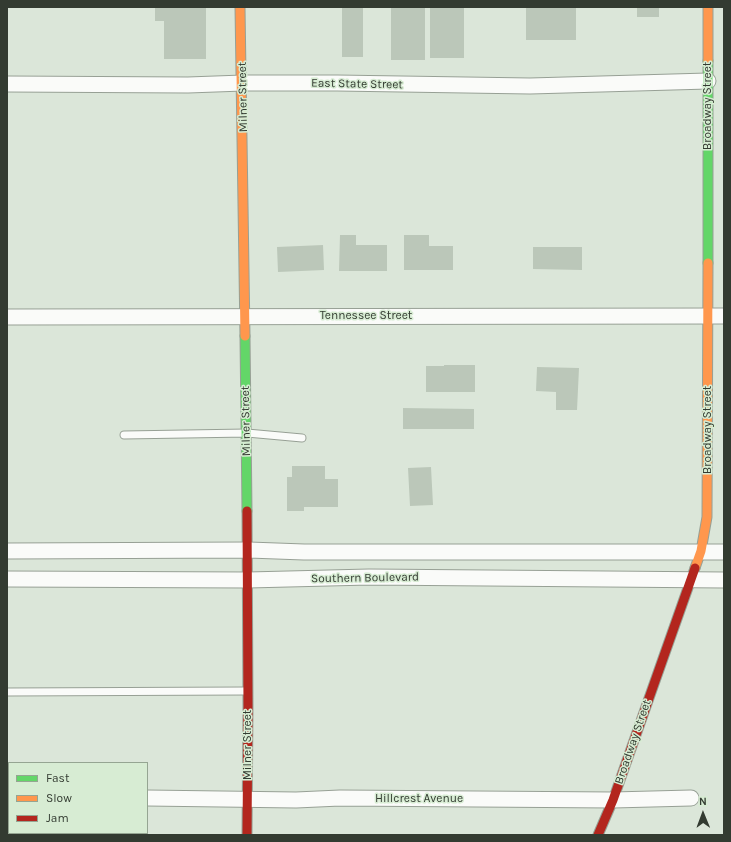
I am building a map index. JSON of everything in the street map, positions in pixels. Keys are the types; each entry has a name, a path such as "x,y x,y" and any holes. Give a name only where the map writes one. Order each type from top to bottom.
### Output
{"street":[{"name":"Milner Street","path":"240,7 243,83 244,317 249,550 247,835"},
{"name":"Broadway Street","path":"598,835 613,800 701,551 707,517 708,7"},
{"name":"East State Street","path":"7,84 188,85 243,83 337,83 530,86 708,81"},
{"name":"Tennessee Street","path":"7,317 724,316"},
{"path":"7,551 249,550 304,552 724,552"},
{"name":"Southern Boulevard","path":"7,579 248,580 369,577 724,580"},
{"name":"Hillcrest Avenue","path":"148,798 613,800 691,798"}],"lane":[{"path":"124,435 246,433 302,438"},
{"path":"7,692 248,691"}],"building":[{"path":"155,7 206,7 206,59 164,59 164,21 155,21"},
{"path":"342,7 363,7 363,57 342,57"},
{"path":"391,7 425,7 425,60 391,60"},
{"path":"430,7 464,7 464,58 430,58"},
{"path":"526,7 576,7 576,40 526,40"},
{"path":"637,7 659,7 659,17 637,17"},
{"path":"340,235 356,235 356,245 387,245 387,271 339,271"},
{"path":"404,235 429,235 429,246 453,246 453,270 404,270"},
{"path":"323,245 324,270 278,272 277,247"},
{"path":"533,247 582,247 582,270 533,269"},
{"path":"475,365 475,392 426,392 426,366"},
{"path":"537,367 579,368 577,410 556,410 556,392 536,391"},
{"path":"403,408 474,409 474,429 403,429"},
{"path":"292,466 325,466 325,479 338,479 338,507 304,507 304,511 287,511 287,477 292,477"},
{"path":"431,467 433,505 410,506 408,468"}],"traffic: fast":[{"path":"708,61 708,263"},
{"path":"245,336 247,511"}],"traffic: slow":[{"path":"240,7 245,336"},
{"path":"708,7 708,61"},
{"path":"695,568 701,551 707,517 708,263"}],"traffic: jam":[{"path":"247,511 247,835"},
{"path":"598,835 613,800 695,568"}]}
